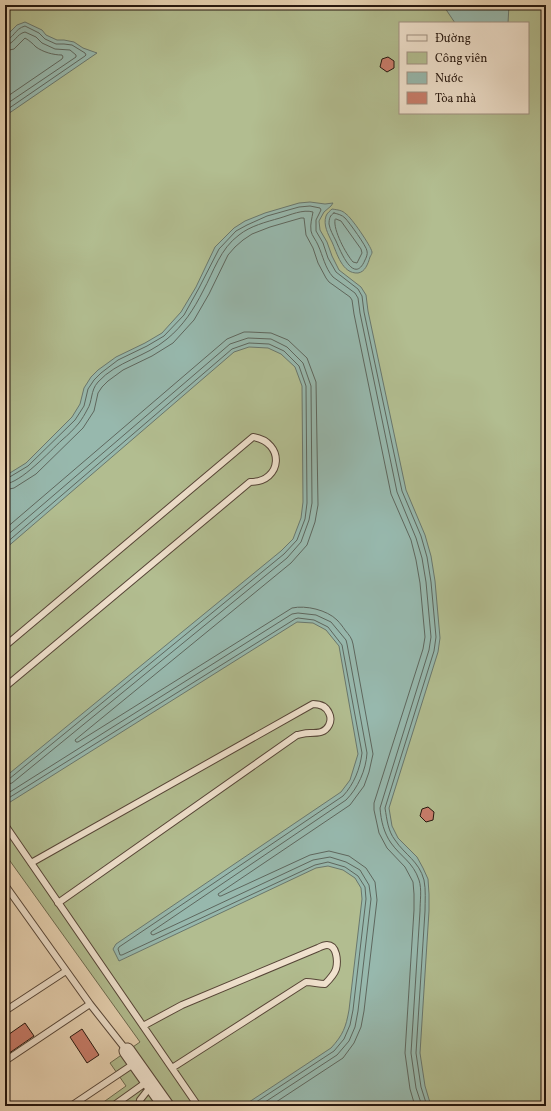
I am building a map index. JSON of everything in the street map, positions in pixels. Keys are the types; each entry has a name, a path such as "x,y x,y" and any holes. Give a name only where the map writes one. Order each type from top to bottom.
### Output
{"street":[{"path":"127,1051 166,1106"}],"lane":[{"path":"5,646 253,437 267,441 272,447 276,461 274,468 265,479 258,482 250,482 5,687"},
{"path":"31,863 313,704 323,706 327,709 330,718 328,727 324,731 320,733 303,733 298,736 58,903"},
{"path":"5,825 198,1106"},
{"path":"5,885 90,1004 127,1051"},
{"path":"143,1026 182,1006 326,944 331,946 334,950 336,956 336,969 325,984 306,982 172,1068"},
{"path":"5,1010 66,971"},
{"path":"5,1061 90,1004"},
{"path":"71,1106 135,1063"},
{"path":"113,1106 150,1084"},
{"path":"139,1106 140,1100 150,1084"}],"green space":[{"path":"5,5 546,5 546,1106 98,1106 126,1086 110,1063 140,1042 5,854"}],"water":[{"path":"443,5 509,5 508,22 454,22"},
{"path":"25,22 42,30 46,35 57,40 74,42 83,48 97,53 5,116 5,37 17,25"},
{"path":"310,202 325,204 333,203 324,212 319,221 320,230 339,270 361,287 366,295 368,311 406,490 425,535 431,556 435,581 440,638 438,652 389,808 392,826 398,838 417,857 428,879 429,911 420,1053 425,1086 431,1106 348,1106 345,1104 339,1106 243,1106 331,1048 338,1039 347,1021 362,899 361,888 355,878 343,870 328,866 316,868 119,961 113,949 116,944 341,792 350,780 358,754 339,646 326,630 313,623 297,622 7,804 5,800 5,777 281,551 293,539 301,518 303,502 302,386 295,367 281,354 268,348 249,347 234,352 5,549 5,476 26,463 72,417 80,404 84,388 91,377 98,370 116,357 162,333 181,312 196,287 215,247 234,228 245,221 265,213 299,203"},
{"path":"332,209 341,211 349,216 371,249 372,253 367,265 358,273 352,272 344,267 328,233 325,219"}],"building":[{"path":"388,57 394,61 394,68 387,72 380,67 382,59"},
{"path":"428,807 434,812 433,820 426,822 420,816 422,809"},
{"path":"25,1023 34,1036 5,1056 5,1037"},
{"path":"82,1029 99,1055 87,1063 70,1037"}]}
